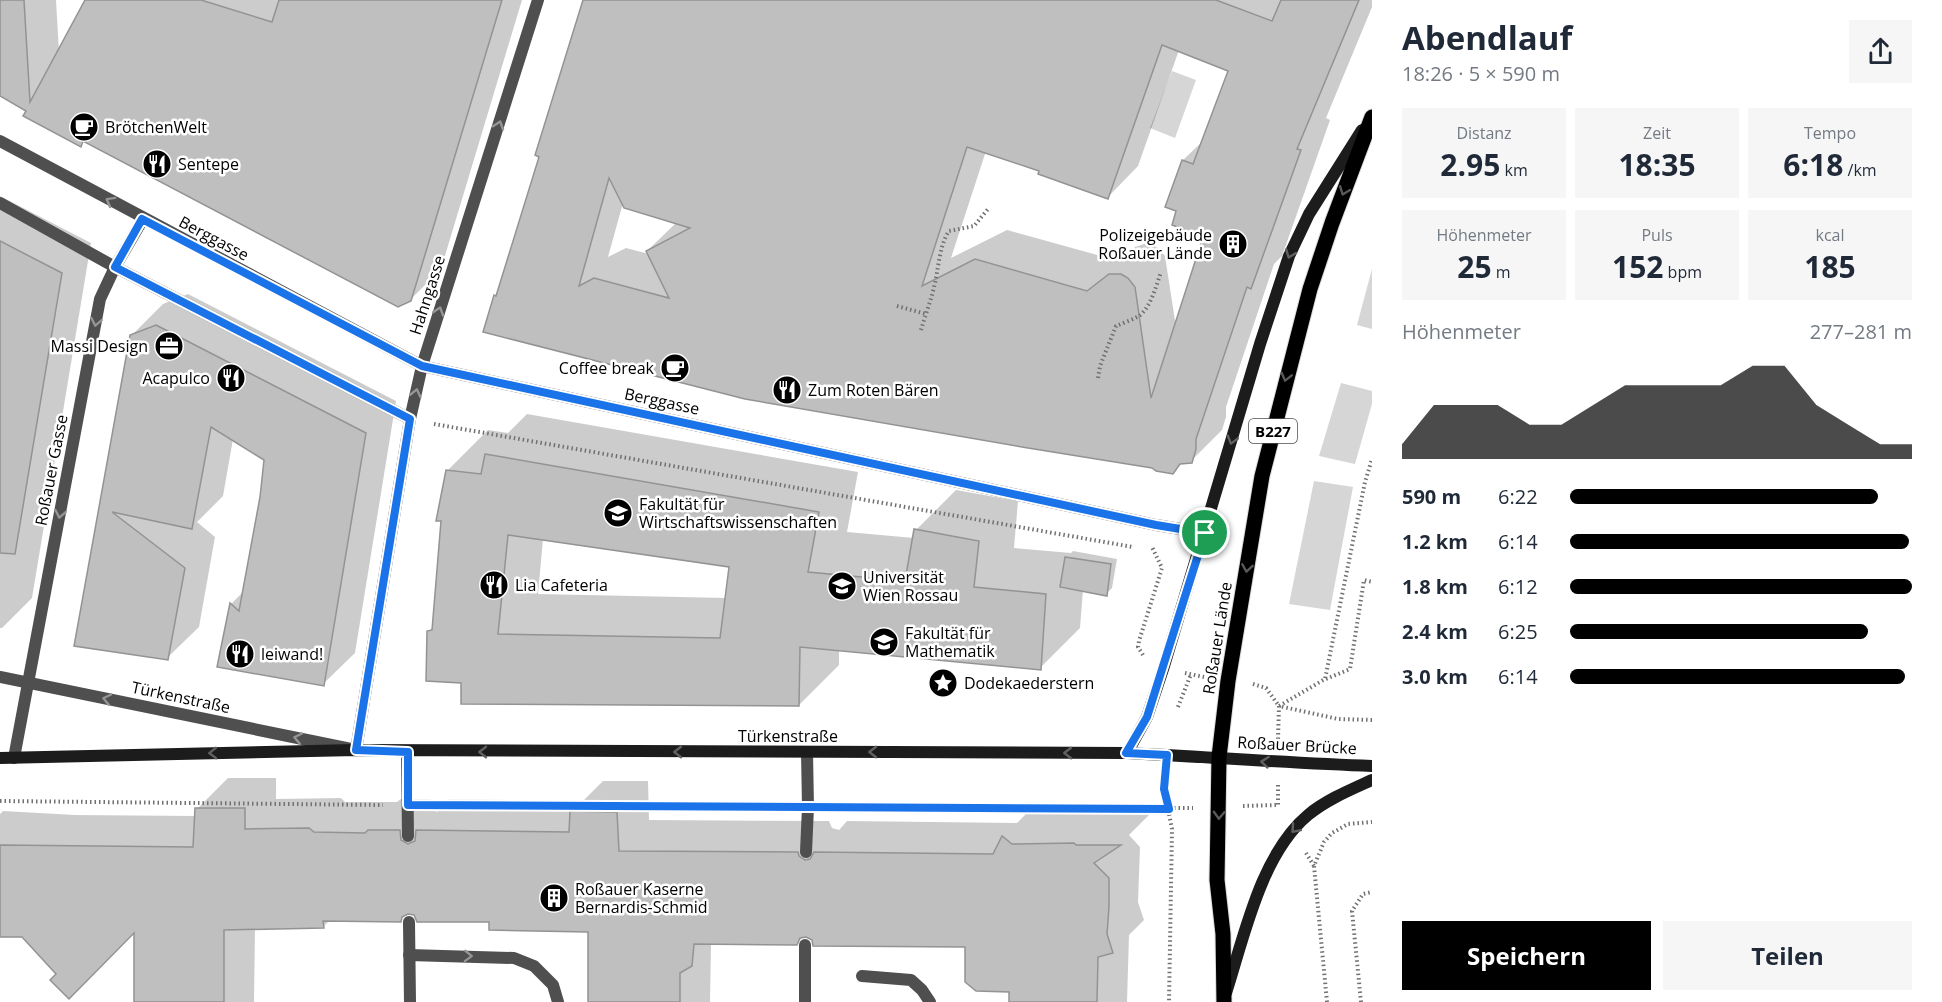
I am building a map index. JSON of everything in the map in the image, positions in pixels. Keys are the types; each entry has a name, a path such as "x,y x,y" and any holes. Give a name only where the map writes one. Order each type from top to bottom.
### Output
{"main road":[{"path":"1126,753 1147,717 1205,533 1260,344 1289,256 1309,214 1372,115"},
{"name":"Roßauer Lände","path":"1224,1001 1223,934 1217,880 1219,757 1228,681 1262,476 1292,351 1310,289 1372,115"},
{"name":"Türkenstraße","path":"0,758 356,750 1126,753 1219,757"},
{"name":"Roßauer Brücke","path":"1219,757 1278,763 1372,766"},
{"name":"B227","path":"1224,1001 1261,885 1275,856 1293,830 1308,815 1341,794 1372,780"}],"street":[{"name":"Hahngasse","path":"356,750 410,419 422,366 538,0"},
{"name":"Berggasse","path":"0,141 142,219 422,366 1156,525 1205,533"},
{"path":"0,203 115,267 410,419"},
{"path":"115,267 142,219"},
{"name":"Roßauer Gasse","path":"28,682 100,299 115,267"},
{"name":"Türkenstraße","path":"0,677 356,750"},
{"path":"14,758 28,682"},
{"path":"408,752 408,836"},
{"path":"806,852 807,752"},
{"path":"409,922 410,1002"},
{"path":"805,945 805,1002"},
{"path":"409,955 514,958 534,966 553,985 558,1002"},
{"path":"862,976 911,980 930,1002"}],"path":[{"path":"921,330 945,236 948,231 974,226 988,209"},
{"path":"1098,378 1100,366 1116,326 1144,311 1161,272"},
{"path":"897,306 926,314"},
{"path":"410,419 1153,551"},
{"path":"1325,679 1365,483 1372,459"},
{"path":"1279,706 1325,679 1350,669 1364,580 1372,582"},
{"path":"1178,708 1191,674"},
{"path":"1350,721 1372,720"},
{"path":"1167,755 1164,789 1172,830 1169,1002"},
{"path":"0,801 1169,809"},
{"path":"1327,1002 1314,866 1324,842 1337,829 1354,823 1372,822"},
{"path":"1361,1002 1352,911 1363,894 1372,892"}],"shaded area":[{"path":"1172,71 1196,80 1175,138 1150,128"},
{"path":"1372,269 1372,329 1357,325"},
{"path":"1341,383 1372,391 1372,404 1355,464 1319,456"},
{"path":"1314,481 1353,487 1330,610 1289,604"}],"building":[{"path":"0,0 24,0 30,102 85,0 201,0 272,22 279,0 502,0 411,301 398,307 83,141 81,147 23,116 26,111 0,96"},
{"path":"583,0 1216,0 1272,21 1281,0 1359,0 1297,149 1301,150 1251,289 1247,287 1196,439 1192,463 1180,464 1173,474 1152,468 745,399 483,332 539,157 535,155","holes":["1162,45 1228,71 1193,164 1182,160 1165,207 1176,211 1172,225 1203,237 1151,398 1135,287 1128,278 1121,274 1109,274 1087,291 975,259 922,286 967,147 1039,171 1038,174 1108,199","609,178 624,208 690,228 646,251 669,298 594,278 579,286"]},
{"path":"0,241 62,273 15,554 0,553"},
{"path":"156,325 366,433 324,686 217,667 230,603 239,611 260,497 264,460 211,427 192,529 112,512 185,568 168,660 74,646 130,335"},
{"name":"Universität Wien Rossau","path":"485,454 819,512 808,572 905,581 914,529 979,541 974,587 1046,594 1041,670 800,647 799,706 461,704 461,683 426,681 427,631 432,630 441,521 436,521 446,470 481,474","holes":["508,535 729,567 720,638 498,634"]},
{"path":"1065,557 1111,564 1107,596 1060,587"},
{"name":"Roßauer Kaserne Bernardis-Schmid","path":"195,808 245,808 245,829 309,828 314,832 365,833 368,830 400,830 401,840 408,844 415,841 416,830 569,832 570,811 617,812 619,851 798,852 799,856 805,860 810,859 814,852 993,854 1002,836 1012,844 1121,845 1094,863 1109,878 1107,934 1113,953 1098,957 1097,1002 1009,1002 1009,992 976,991 965,982 965,947 813,946 812,940 806,937 800,938 797,945 694,944 692,966 680,973 680,1002 588,1002 588,932 489,930 489,922 417,922 414,915 408,914 402,917 401,922 323,921 324,928 224,930 224,1002 134,1002 134,933 69,999 50,980 56,974 22,937 0,937 0,845 193,847"}],"place":[{"name":"BrötchenWelt","path":"84,127"},
{"name":"Sentepe","path":"157,164"},
{"name":"Polizeigebäude Roßauer Lände","path":"1233,244"},
{"name":"Massi Design","path":"169,346"},
{"name":"Coffee break","path":"675,368"},
{"name":"Acapulco","path":"231,378"},
{"name":"Zum Roten Bären","path":"787,390"},
{"name":"Fakultät für Wirtschaftswissenschaften","path":"618,513"},
{"name":"Lia Cafeteria","path":"494,585"},
{"name":"Universität Wien Rossau","path":"842,586"},
{"name":"Fakultät für Mathematik","path":"884,642"},
{"name":"leiwand!","path":"240,654"},
{"name":"Dodekaederstern","path":"943,683"},
{"name":"Roßauer Kaserne Bernardis-Schmid","path":"554,898"}],"route":[{"path":"142,219 422,366 1156,525 1205,533 1147,717 1126,753 1167,755 1164,789 1169,809 408,805 408,752 356,750 410,419 115,267 142,219"}]}
